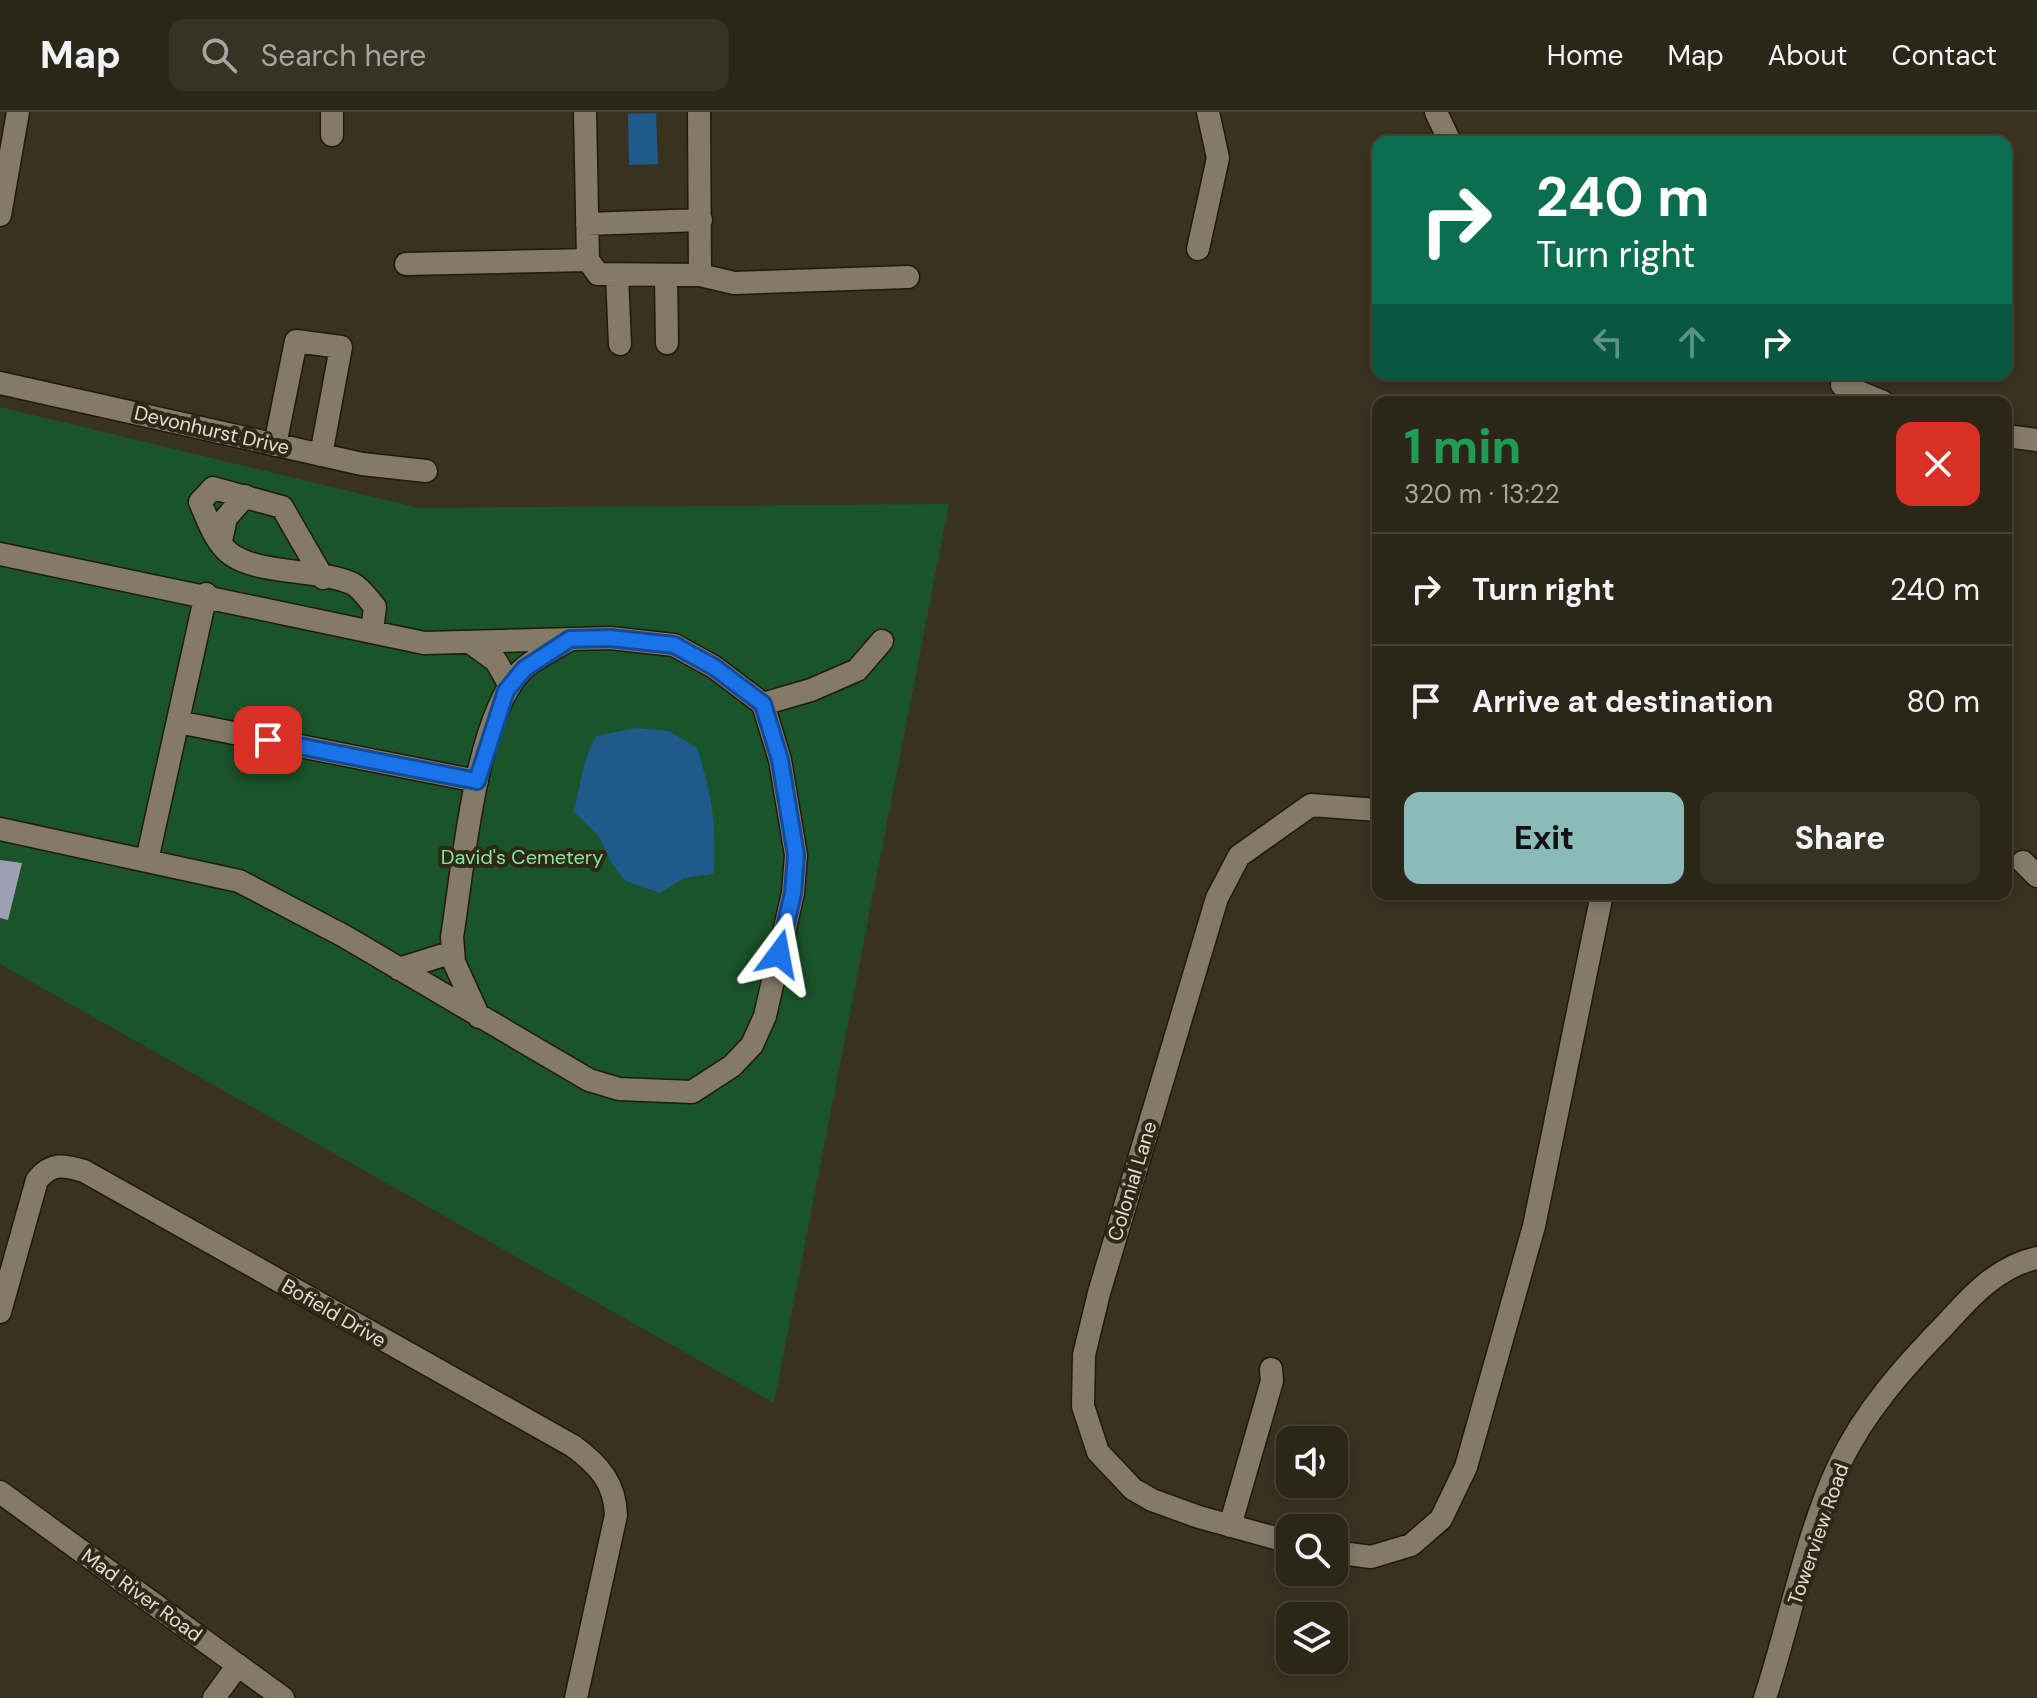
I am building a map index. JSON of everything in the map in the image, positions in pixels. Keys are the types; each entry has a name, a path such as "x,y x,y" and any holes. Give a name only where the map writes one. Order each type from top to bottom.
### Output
{"street":[{"path":"0,215 18,112"},
{"path":"332,112 332,135"},
{"path":"585,112 588,260 598,274 700,275 734,283 908,277"},
{"path":"699,112 700,275"},
{"path":"1198,249 1218,158 1208,112"},
{"path":"1436,112 1447,136"},
{"path":"587,224 701,220"},
{"path":"406,264 588,260"},
{"path":"617,276 620,344"},
{"path":"666,276 667,343"},
{"path":"275,445 296,341 341,347 321,455"},
{"name":"Devonhurst Drive","path":"0,383 321,455 426,471"},
{"path":"1840,387 1866,396"},
{"path":"2012,437 2037,440"},
{"path":"323,578 282,507 213,488 200,502 212,532 233,555 323,578 354,584 375,607 372,631"},
{"path":"221,541 226,518 245,496"},
{"path":"0,554 206,594 424,643 610,638 674,645 714,667 763,704 780,760 796,855 793,893 765,1016 752,1045 732,1066 692,1092 619,1089 589,1080 399,969 239,881 0,829"},
{"path":"147,860 206,594"},
{"path":"479,1017 453,952 452,937 477,781 492,729 510,686 524,669 570,639"},
{"path":"763,704 811,690 857,670 882,641"},
{"path":"470,642 496,661 510,686"},
{"path":"178,722 477,781"},
{"name":"Colonial Lane","path":"1276,1538 1152,1500 1112,1470 1093,1441 1083,1406 1084,1355 1128,1191 1217,898 1232,867 1239,856 1260,839 1311,805 1372,810"},
{"path":"1348,1554 1371,1557 1411,1545 1441,1519 1461,1480 1534,1226 1601,900"},
{"path":"399,969 453,952"},
{"name":"Bofield Drive","path":"0,1312 37,1180 53,1166 84,1171 573,1446 594,1461 606,1477 616,1500 616,1515 576,1698"},
{"name":"Towerview Road","path":"1765,1698 1825,1500 1851,1441 1909,1363 1973,1294 2017,1264 2037,1258"},
{"path":"1230,1526 1272,1381 1271,1369"},
{"name":"Mad River Road","path":"0,1492 283,1698"},
{"path":"214,1698 238,1665"}],"green space":[{"name":"David's Cemetery","path":"0,407 419,508 949,504 774,1403 0,964"}],"water":[{"path":"656,113 658,164 629,165 628,114"},
{"path":"636,728 669,731 697,748 712,810 715,841 713,874 684,878 660,893 626,881 612,864 598,835 573,811 585,763 596,736"}],"building":[{"path":"0,860 22,863 8,920 0,918"}],"route":[{"path":"268,740 477,781 506,691 524,669 570,639 610,638 674,645 714,667 763,704 780,760 796,855 793,893 779,954"}]}
